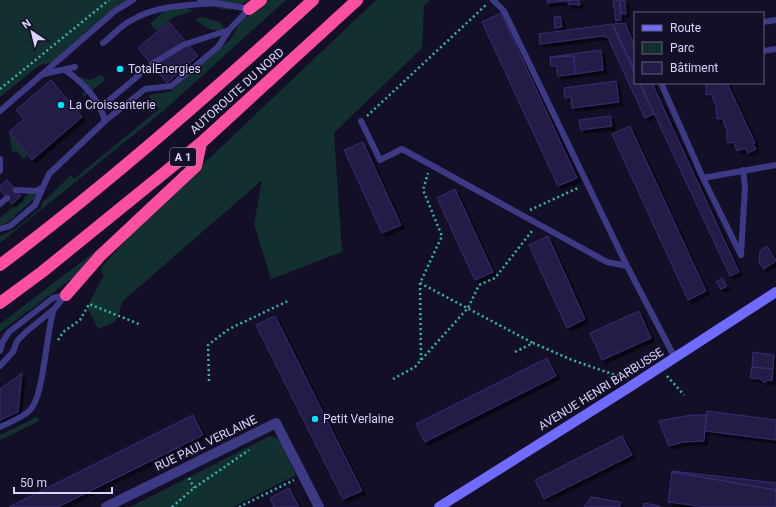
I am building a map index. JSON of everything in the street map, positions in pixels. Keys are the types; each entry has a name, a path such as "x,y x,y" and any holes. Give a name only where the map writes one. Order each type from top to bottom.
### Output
{"highway":[{"path":"249,10 261,0"},
{"name":"AUTOROUTE DU NORD","path":"0,265 88,196 213,90 313,0"},
{"name":"AUTOROUTE DU NORD","path":"0,303 42,272 201,143 357,0"},
{"path":"66,295 100,256 196,166 201,143"}],"main road":[{"name":"AVENUE HENRI BARBUSSE","path":"439,507 660,368 776,292"}],"street":[{"name":"RUE PAUL VERLAINE","path":"106,507 276,423 303,475"},
{"path":"303,475 319,507"}],"lane":[{"path":"0,111 115,12 133,0"},
{"path":"200,0 249,10"},
{"path":"492,0 504,11 627,266 675,358"},
{"path":"103,43 131,20 145,13 180,5 217,3"},
{"path":"0,229 10,226 35,205 49,174 105,121 145,89 171,86 218,47 229,30 249,10"},
{"path":"764,22 776,20"},
{"path":"152,64 183,45 229,30"},
{"path":"764,50 776,49"},
{"path":"41,75 50,71 65,70 75,67"},
{"path":"65,70 80,82 101,106 105,121"},
{"path":"101,106 139,75"},
{"path":"661,84 741,255 745,187 743,170"},
{"path":"360,121 380,160 402,149 607,262 627,266"},
{"path":"0,159 0,171"},
{"path":"704,178 776,165"},
{"path":"16,190 36,191 43,187"},
{"path":"0,204 7,198"},
{"path":"0,366 4,363 18,341 27,331 54,309 66,295"},
{"path":"0,351 3,341 9,332 53,298 66,295"},
{"path":"0,427 30,410 37,397 50,321 54,309"}],"path":[{"path":"0,89 109,0"},
{"path":"360,121 492,0"},
{"path":"421,360 420,283 442,236 422,190 430,165"},
{"path":"521,215 587,183"},
{"path":"393,379 415,367 468,308 479,285 495,278 537,224"},
{"path":"420,283 533,343 572,360 621,377 628,388"},
{"path":"210,382 208,345 229,329 290,300"},
{"path":"57,341 63,332 80,320 89,304 139,324"},
{"path":"516,352 533,343"},
{"path":"660,368 684,395"},
{"path":"172,507 194,488 250,450 242,440"},
{"path":"239,507 303,475"}],"green space":[{"path":"0,0 129,0 56,62 40,65 0,97"},
{"path":"198,0 249,0 236,8 224,9"},
{"path":"270,0 286,0 162,112 0,243 0,236 15,229 41,208 42,203 71,175 74,179 159,109 148,95 169,92 230,40 241,21"},
{"path":"376,0 430,0 424,6 422,48 334,133 342,252 271,279 254,224 262,180 123,301 115,322 98,329 87,307 104,275 100,269 138,226"},
{"path":"183,6 193,11 172,18 157,31 150,24 163,12"},
{"path":"202,17 220,22 224,28 218,31 209,29 195,20"},
{"path":"102,75 105,80 84,97 82,94 87,90 78,79 80,77 89,80"},
{"path":"9,132 28,155 24,159 16,151 12,152"},
{"path":"38,186 39,193 36,197 8,222 0,226 0,218"},
{"path":"98,249 77,275 0,332 0,324"},
{"path":"37,417 39,421 0,440 0,435"},
{"path":"270,436 277,438 280,441 296,475 233,507 130,507"}],"building":[{"path":"547,0 573,0 547,3"},
{"path":"579,0 580,5 568,4 568,1"},
{"path":"613,0 619,0 621,20 616,21"},
{"path":"625,0 626,14 622,14 620,1"},
{"path":"501,13 577,178 558,186 482,22"},
{"path":"560,16 562,27 555,28 554,17"},
{"path":"169,22 198,56 167,83 138,48"},
{"path":"625,23 634,44 634,69 613,24"},
{"path":"612,24 634,72 634,84 639,84 654,114 645,118 608,38 603,36 540,44 539,34"},
{"path":"601,50 603,70 575,74 574,56 550,57"},
{"path":"574,56 575,74 558,76 556,66 551,66 550,57"},
{"path":"51,80 82,117 32,160 9,132 24,119 16,110"},
{"path":"616,81 619,102 572,108 571,97 565,98 564,88"},
{"path":"640,84 652,84 739,272 730,276"},
{"path":"706,84 727,84 755,143 753,144 756,149 748,153 745,148 737,151 733,142 728,143 726,134 728,133 722,118 717,119 717,108 711,94 706,95"},
{"path":"610,116 612,126 581,130 579,120"},
{"path":"630,126 706,291 688,300 612,134"},
{"path":"363,142 401,225 382,233 344,150"},
{"path":"7,180 21,196 12,204 0,190 0,186"},
{"path":"455,189 493,272 475,280 437,198"},
{"path":"548,236 585,319 567,328 529,245"},
{"path":"767,246 776,261 764,269 759,262 760,251"},
{"path":"722,278 727,286 721,289 716,282"},
{"path":"639,311 651,338 602,360 590,333"},
{"name":"Petit Verlaine","path":"275,316 362,491 343,499 256,325"},
{"path":"753,352 774,355 773,369 752,367"},
{"path":"547,358 556,376 425,442 416,424"},
{"path":"752,367 773,369 772,381 768,380 765,383 760,379 750,378"},
{"path":"22,373 18,412 0,420 0,389"},
{"path":"707,411 776,420 776,440 705,431"},
{"path":"193,415 203,435 58,507 9,507"},
{"path":"691,415 706,415 704,441 683,442 669,446 659,421"},
{"path":"622,436 632,455 544,499 535,480"},
{"path":"672,472 776,483 776,490"},
{"path":"672,472 776,490 776,507 707,507 668,502"},
{"path":"289,488 299,507 274,507 270,498"},
{"path":"591,497 620,502 620,507 584,507"},
{"path":"644,503 660,506 660,507 643,507"}],"place":[{"name":"TotalEnergies","path":"120,69"},
{"name":"La Croissanterie","path":"61,105"},
{"name":"Petit Verlaine","path":"315,419"}]}
